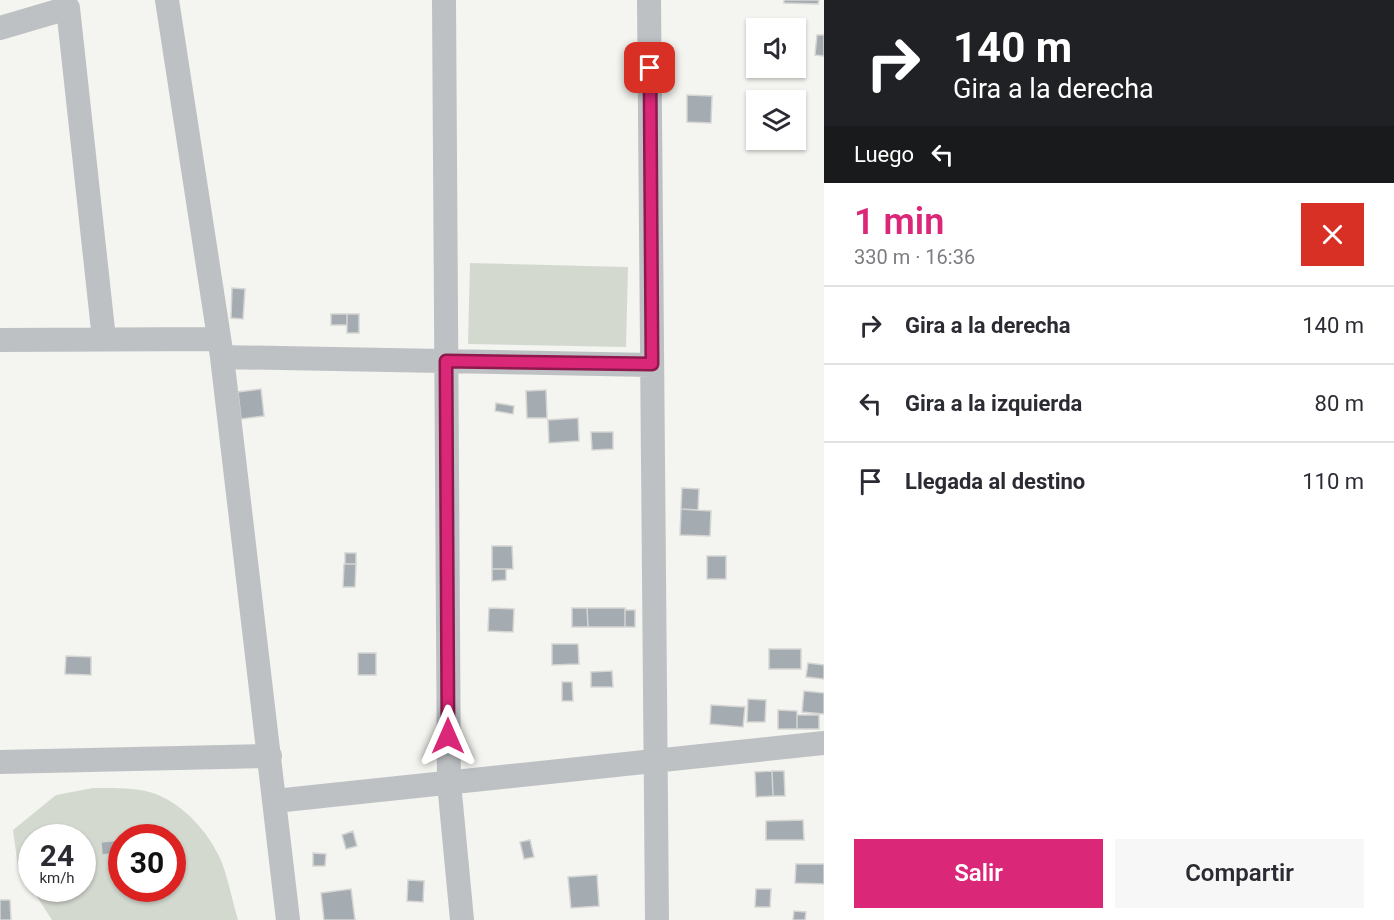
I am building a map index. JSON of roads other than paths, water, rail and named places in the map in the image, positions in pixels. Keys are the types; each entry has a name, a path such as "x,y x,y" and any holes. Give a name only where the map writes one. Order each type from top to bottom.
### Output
{"street":[{"path":"167,0 220,348 288,920"},
{"path":"444,0 449,783 462,920"},
{"path":"649,0 657,920"},
{"path":"0,28 68,8 104,339"},
{"path":"0,340 104,339 446,361 652,364"},
{"path":"275,801 824,743"},
{"path":"0,762 270,756"}]}
